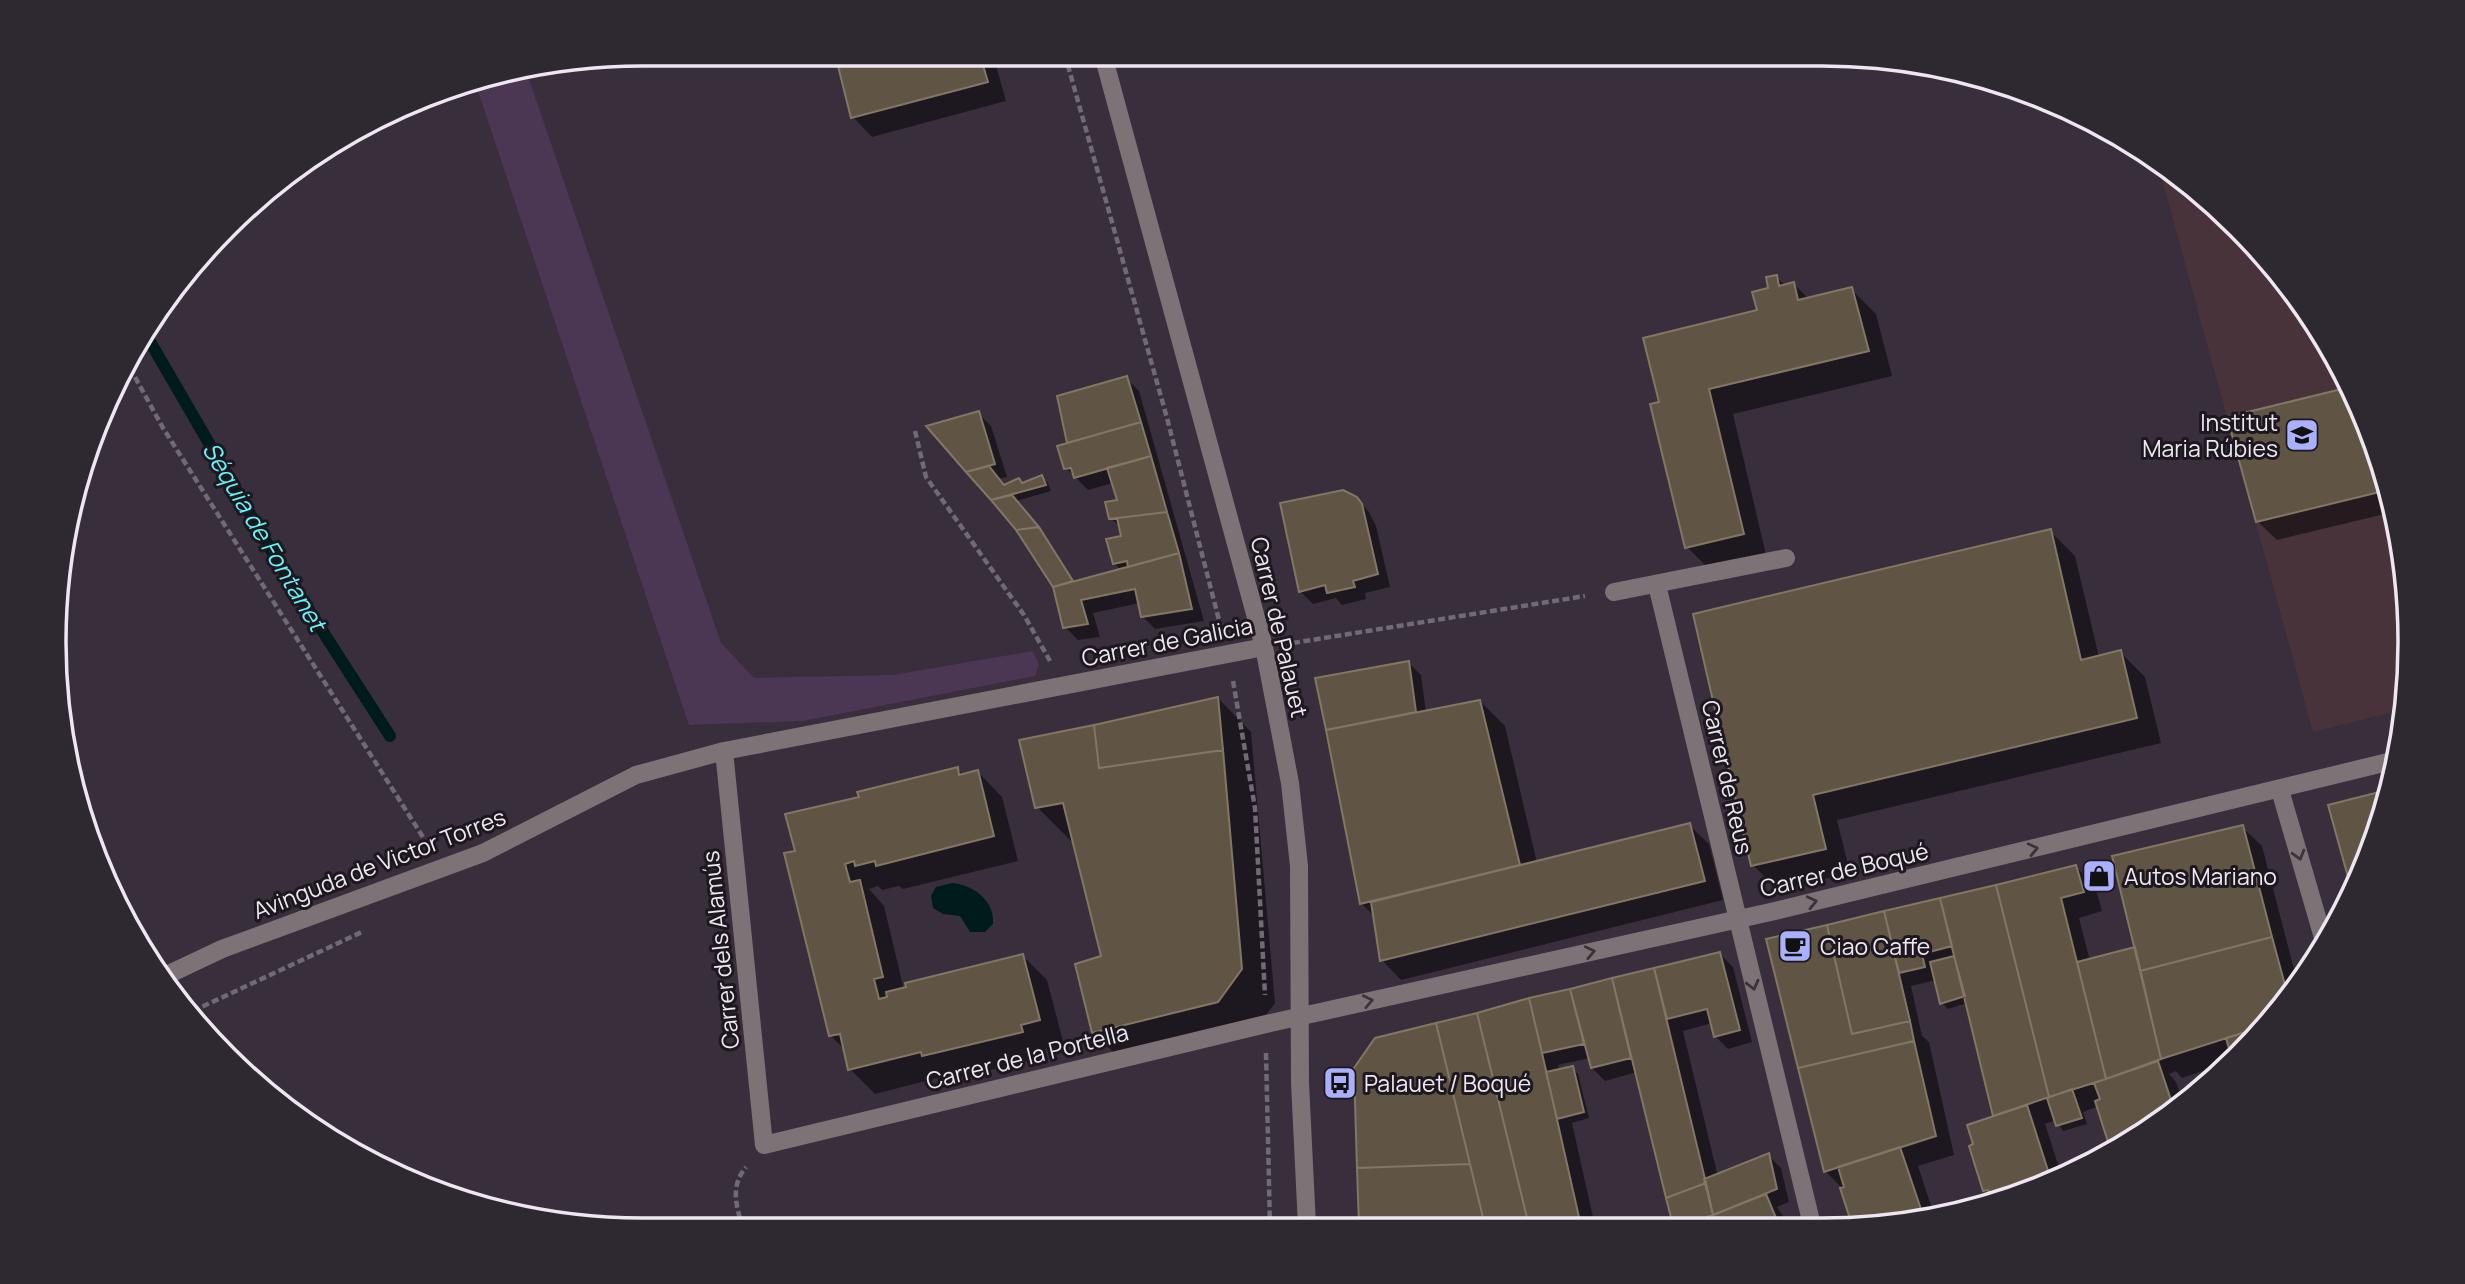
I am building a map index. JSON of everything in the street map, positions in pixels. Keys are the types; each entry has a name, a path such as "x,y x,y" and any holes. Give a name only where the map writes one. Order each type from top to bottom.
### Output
{"street":[{"name":"Carrer de Palauet","path":"1106,66 1264,648 1290,783 1298,852 1302,1016 1300,1083 1307,1218"},
{"path":"1614,592 1786,558"},
{"name":"Carrer de Reus","path":"1657,585 1810,1218"},
{"name":"Carrer de Galicia","path":"724,751 1264,648"},
{"name":"Avinguda de Victor Torres","path":"171,973 222,949 483,853 636,775 724,751"},
{"name":"Carrer dels Alamús","path":"724,751 764,1145"},
{"name":"Carrer de Boqué","path":"1302,1016 1737,919 2385,763"},
{"path":"2280,790 2321,931"},
{"name":"Carrer de la Portella","path":"764,1145 1302,1016"}],"path":[{"path":"133,374 163,428 443,869"},
{"path":"915,430 926,477 1024,615 1064,686"},
{"name":"Carrer de Galicia","path":"1264,648 1614,592"},
{"path":"199,1008 369,929"},
{"path":"740,1218 735,1201 737,1177 764,1145"}],"shaded area":[{"path":"529,78 721,643 754,678 893,675 1033,651 1039,664 1035,676 803,721 689,725 478,91"},
{"name":"Institut Maria Rúbies","path":"2161,176 2230,235 2280,292 2302,322 2339,387 2355,422 2379,493 2394,567 2397,604 2394,712 2313,732"},
{"path":"952,883 968,887 987,901 991,908 993,924 985,932 970,932 960,916 943,914 933,908 931,896 936,887"}],"building":[{"path":"838,66 983,66 988,82 851,118"},
{"path":"1777,275 1779,286 1794,282 1798,300 1852,287 1869,351 1709,389 1744,534 1685,548 1650,404 1659,402 1643,338 1757,310 1752,292 1768,288 1766,277"},
{"path":"1127,376 1141,422 1067,443 1057,396"},
{"path":"2340,389 2355,422 2379,492 2256,522 2227,417"},
{"path":"979,411 995,464 966,472 926,426"},
{"path":"1141,422 1151,456 1074,478 1071,468 1064,469 1057,446"},
{"path":"1151,456 1167,512 1109,519 1105,502 1117,500 1107,468"},
{"path":"989,466 1004,485 1019,478 1022,483 1042,475 1046,485 991,500 966,472"},
{"path":"1343,490 1357,497 1362,504 1378,574 1353,581 1355,587 1327,593 1325,585 1299,592 1280,503"},
{"path":"1012,495 1039,527 1016,530 991,500"},
{"path":"1167,512 1179,553 1128,567 1127,561 1113,564 1106,539 1121,536 1117,518"},
{"path":"1039,527 1073,581 1053,587 1016,530"},
{"path":"2051,529 2081,660 2121,650 2137,718 1813,795 1826,849 1751,866 1693,614"},
{"path":"1179,553 1192,609 1141,617 1135,589 1081,600 1088,624 1063,628 1053,587"},
{"path":"1409,661 1416,712 1326,730 1315,678"},
{"path":"1218,697 1223,750 1099,768 1094,725"},
{"path":"1480,700 1520,865 1360,904 1326,730"},
{"path":"1094,725 1099,768 1223,750 1242,969 1218,1002 1092,1033 1075,964 1101,956 1063,803 1035,808 1019,740"},
{"path":"958,767 959,775 978,770 994,836 876,866 875,861 855,866 854,861 845,864 850,882 860,880 883,977 874,979 879,999 887,997 886,992 906,987 905,983 1023,954 1040,1020 1021,1025 1023,1032 848,1070 840,1034 829,1036 784,853 795,851 785,814 859,797 857,792"},
{"path":"2379,792 2348,877 2328,805"},
{"path":"1690,823 1705,881 1380,961 1371,902"},
{"path":"2243,825 2272,937 2140,971 2112,856"},
{"path":"2076,865 2084,892 2061,898 2106,1079 2049,1097 1996,885"},
{"path":"1996,885 2049,1097 1993,1116 1940,898"},
{"path":"1940,898 1952,946 1922,954 1925,967 1899,973 1884,911"},
{"path":"1884,911 1910,1021 1852,1034 1827,925"},
{"path":"1827,925 1852,1034 1910,1021 1914,1041 1798,1068 1766,939"},
{"path":"2272,937 2285,985 2246,1032 2161,1059 2140,971"},
{"path":"2135,947 2161,1059 2106,1079 2077,962"},
{"path":"1720,952 1740,1030 1714,1037 1707,1009 1667,1019 1654,968"},
{"path":"1954,956 1965,996 1940,1004 1930,962"},
{"path":"1654,968 1706,1183 1666,1198 1612,978"},
{"path":"1612,978 1631,1058 1591,1068 1570,989"},
{"path":"1570,989 1584,1044 1542,1053 1529,998"},
{"path":"1529,998 1579,1218 1527,1218 1477,1013"},
{"path":"1477,1013 1527,1218 1483,1218 1436,1023"},
{"path":"1436,1023 1470,1164 1357,1168 1354,1068 1375,1038"},
{"path":"2246,1032 2229,1050 2226,1038"},
{"path":"1914,1041 1936,1136 1824,1172 1798,1068"},
{"path":"2158,1061 2171,1100 2108,1142 2095,1101 2100,1099 2094,1083"},
{"path":"1573,1066 1584,1112 1557,1119 1546,1072"},
{"path":"2072,1089 2082,1118 2056,1126 2047,1098"},
{"path":"2027,1105 2048,1172 1989,1193 1988,1190 1983,1191 1969,1146 1973,1144 1967,1125"},
{"path":"1900,1147 1921,1209 1849,1217 1840,1188 1844,1187 1838,1167"},
{"path":"1769,1153 1777,1189 1713,1215 1704,1179"},
{"path":"1470,1164 1483,1218 1359,1218 1357,1168"},
{"path":"1706,1183 1713,1215 1704,1218 1671,1218 1666,1198"},
{"path":"1766,1194 1776,1218 1714,1218 1713,1215"}],"waterway":[{"name":"Séquia de Fontanet","path":"151,343 278,562 390,736"}],"place":[{"name":"Institut Maria Rúbies","path":"2302,435"},
{"name":"Autos Mariano","path":"2099,876"},
{"name":"Ciao Caffe","path":"1795,946"},
{"name":"Palauet / Boqué","path":"1340,1083"}]}
